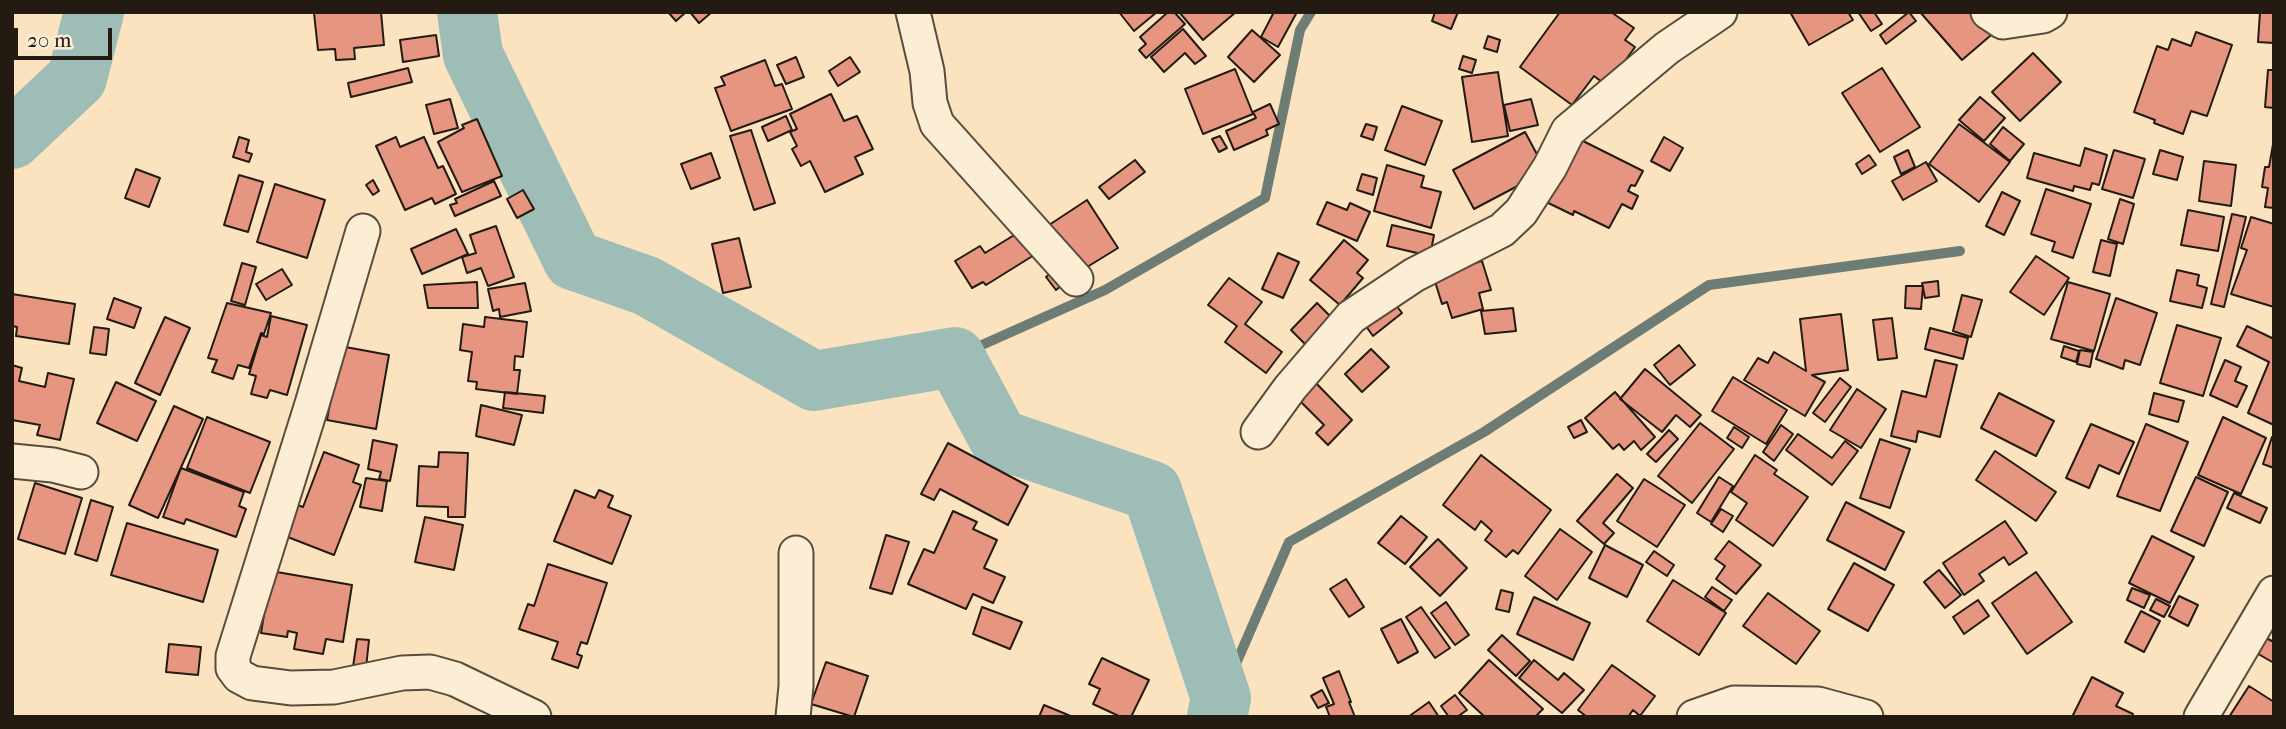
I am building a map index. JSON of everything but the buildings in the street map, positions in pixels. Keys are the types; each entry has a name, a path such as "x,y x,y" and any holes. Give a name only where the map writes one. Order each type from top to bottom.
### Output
{"street":[{"path":"913,12 930,103 937,124 1076,279"},
{"path":"1258,432 1297,380 1351,317 1414,275 1502,230 1521,212 1550,167 1568,131 1667,48 1720,12"},
{"path":"1988,12 2003,22 2043,16 2050,12"},
{"path":"363,231 233,656 233,668 239,676 252,683 291,688 334,687 402,673 430,672 455,680 534,717"},
{"path":"12,461 53,465 81,472"},
{"path":"793,717 796,686 796,553"},
{"path":"2201,717 2274,593"},
{"path":"1694,717 1734,703 1818,704 1866,717"}],"waterway":[{"path":"12,139 77,78 94,12"},
{"path":"467,12 473,55 573,260 647,286 814,381 955,357 999,439 1152,491 1221,698 1217,717"},
{"path":"955,357 1105,290 1265,198 1300,30 1311,12"},
{"path":"1221,698 1289,542 1484,432 1709,285 1960,251"}]}
